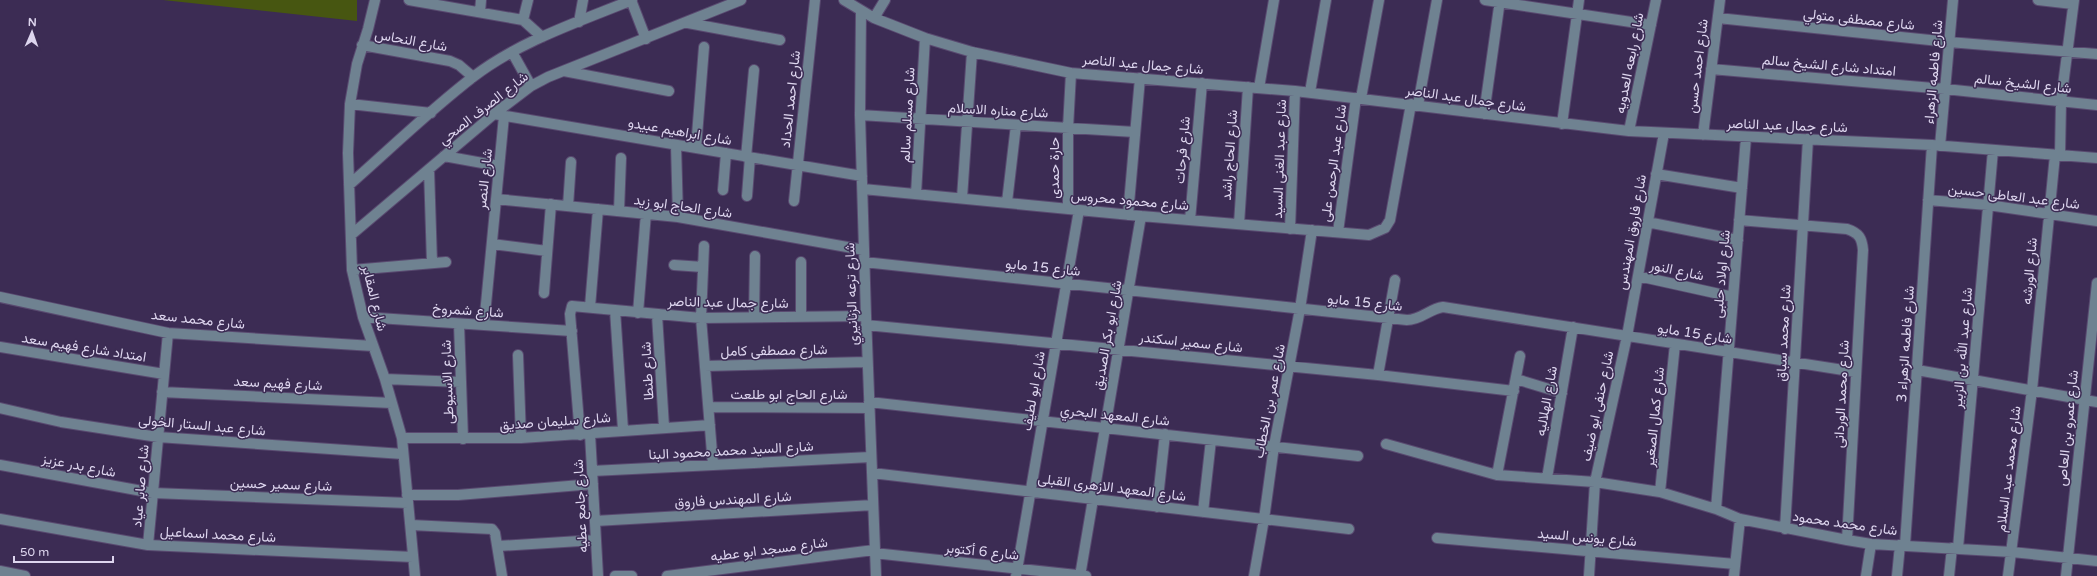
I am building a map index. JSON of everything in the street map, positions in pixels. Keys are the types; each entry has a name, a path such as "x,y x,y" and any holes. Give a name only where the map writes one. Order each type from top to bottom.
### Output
{"street":[{"name":"شارع المقابر","path":"375,0 372,17 362,45 354,77 350,104 348,128 352,270 363,317 385,379 402,438 415,576"},
{"path":"409,0 523,20 542,37"},
{"path":"480,12 481,0"},
{"path":"523,20 528,0"},
{"path":"579,22 583,0"},
{"path":"631,0 646,39"},
{"name":"شارع الصرف الصحي","path":"349,185 473,77 512,52 542,37 631,0"},
{"name":"شارع الصرف الصحي","path":"351,235 444,156 499,115 531,86 564,71 741,0"},
{"name":"شارع احمد الحداد","path":"794,201 815,0"},
{"name":"شارع جمال عبد الناصر","path":"844,0 874,18 925,38 972,52 1071,73 1310,92 1629,131 1936,146 2097,158"},
{"path":"874,18 885,0"},
{"path":"1259,88 1274,0"},
{"path":"1310,92 1326,0"},
{"name":"شارع عبد الرحمن على","path":"1338,232 1358,98 1379,0"},
{"path":"1415,105 1437,0"},
{"path":"1485,0 1500,1 1651,25"},
{"path":"1562,124 1579,0"},
{"name":"شارع رابعه العدويه","path":"1629,131 1656,0"},
{"name":"شارع احمد حسن","path":"1703,135 1720,0"},
{"name":"شارع فاطمه الزهراء","path":"1936,146 1945,89 1953,0"},
{"path":"2038,0 2074,2"},
{"path":"1484,114 1500,1"},
{"name":"شارع الورشه","path":"2032,390 2049,214 2058,155 2066,51 2074,2"},
{"name":"شارع ترعه الزنانيري","path":"861,11 860,115 876,576"},
{"name":"شارع مصطفى متولي","path":"1718,18 1949,42 2097,54"},
{"path":"688,22 780,40"},
{"name":"شارع مسلم سالم","path":"916,194 925,38"},
{"name":"شارع النحاس","path":"362,45 450,60 463,67 473,77"},
{"path":"696,148 704,47"},
{"path":"512,52 531,86"},
{"path":"962,198 972,52"},
{"name":"امتداد شارع الشيخ سالم","path":"1711,69 1945,89"},
{"path":"747,196 754,70"},
{"path":"564,71 669,90"},
{"name":"حارة حمدى","path":"1071,73 1068,128 1073,209"},
{"path":"1128,215 1140,78"},
{"name":"شارع فرحات","path":"1190,220 1202,83"},
{"name":"شارع الحاج راشد","path":"1239,224 1248,87"},
{"name":"شارع الشيخ سالم","path":"1945,89 2097,105"},
{"name":"شارع عبد الغنى السيد","path":"1290,228 1295,91"},
{"path":"350,104 431,113"},
{"name":"شارع محمود محروس","path":"863,189 1128,215 1369,235 1385,228 1390,220 1415,105"},
{"name":"شارع ابراهيم عبيدو","path":"499,115 862,176"},
{"name":"شارع النصر","path":"484,325 499,166 499,115"},
{"name":"شارع مناره الاسلام","path":"860,115 1135,132"},
{"path":"1006,202 1016,125"},
{"name":"شارع فاروق المهندس","path":"1627,336 1664,133"},
{"name":"شارع اولاد حلبى","path":"1716,509 1746,137"},
{"name":"شارع محمد سباق","path":"1786,529 1808,139"},
{"path":"676,145 678,217"},
{"name":"شارع فاطمه الزهراء 3","path":"1902,545 1917,370 1928,200 1936,146"},
{"name":"شارع عبد الله بن الزبير","path":"1949,576 1955,548 1973,379 1993,150"},
{"path":"723,190 726,153"},
{"path":"444,156 499,166"},
{"path":"619,211 621,158"},
{"path":"568,206 571,162"},
{"path":"429,169 432,263"},
{"path":"1656,174 1742,188"},
{"name":"شارع الحاج ابو زيد","path":"496,199 678,217 864,250"},
{"name":"شارع عبد العاطى حسين","path":"1928,200 1988,205 2097,221"},
{"path":"544,293 551,204"},
{"path":"590,307 598,209"},
{"name":"شارع ابو لطيف","path":"1016,572 1066,284 1073,209"},
{"path":"638,313 646,214"},
{"name":"شارع ابو بكر الصديق","path":"1082,576 1093,499 1141,216"},
{"path":"1740,220 1803,225"},
{"path":"1648,222 1738,240"},
{"name":"شارع محمد الوردانى","path":"1803,225 1847,229 1856,232 1862,240 1863,250 1847,540"},
{"name":"شارع عمر بن الخطاب","path":"1254,576 1264,519 1274,446 1290,366 1312,230"},
{"path":"492,244 547,251"},
{"path":"704,246 701,318 713,465"},
{"path":"754,317 755,256"},
{"path":"352,270 446,262"},
{"path":"801,262 801,317"},
{"name":"شارع 15 مايو","path":"864,262 1388,319 1413,320 1430,310 1443,307 1856,372"},
{"path":"674,265 703,267"},
{"name":"شارع النور","path":"1638,276 1733,297"},
{"path":"1378,375 1395,280"},
{"name":"شارع عمرو بن العاص","path":"2066,576 2097,283"},
{"name":"شارع محمد سعد","path":"0,297 168,333 373,346"},
{"name":"شارع جمال عبد الناصر","path":"572,331 570,309 576,306 657,315 701,318 801,317 866,321"},
{"path":"615,310 623,430"},
{"name":"شارع طنطا","path":"657,315 664,427"},
{"name":"شارع شمروخ","path":"363,317 572,331"},
{"name":"شارع سمير اسكندر","path":"866,321 1055,344 1378,375 1514,391"},
{"name":"شارع الاسيوطى","path":"459,324 463,439"},
{"name":"شارع الهلاليه","path":"1547,478 1573,328"},
{"name":"شارع جامع عطيه","path":"572,331 585,434 592,471 598,576"},
{"name":"شارع صابر عياد","path":"148,545 168,333"},
{"name":"شارع حنفى ابو ضيف","path":"1589,576 1595,482 1627,336"},
{"name":"شارع كمال الصغير","path":"1660,492 1675,344"},
{"name":"امتداد شارع فهيم سعد","path":"0,347 164,374"},
{"path":"518,354 521,438"},
{"path":"1497,475 1520,356"},
{"name":"شارع مصطفى كامل","path":"705,366 868,362"},
{"path":"1917,370 2097,402"},
{"path":"385,379 461,382"},
{"path":"1516,379 1562,393"},
{"name":"شارع محمد عبد السلام","path":"2012,552 2032,390"},
{"name":"شارع فهيم سعد","path":"162,392 392,403"},
{"name":"شارع المعهد البحري","path":"869,405 1042,421 1358,456"},
{"name":"شارع الحاج ابو طلعت","path":"709,407 869,405"},
{"name":"شارع عبد الستار الخولى","path":"0,408 61,422 158,437 403,454"},
{"name":"شارع سليمان صديق","path":"402,438 521,438 710,425"},
{"path":"1157,507 1165,434"},
{"path":"1203,512 1211,440"},
{"name":"شارع محمد محمود","path":"1386,444 1497,475 1595,482 1660,492 1716,509 1740,519 1871,544 2012,552 2097,561"},
{"name":"شارع السيد محمد محمود البنا","path":"592,471 871,457"},
{"name":"شارع بدر عزيز","path":"0,465 153,493"},
{"name":"شارع المعهد الازهرى القبلى","path":"872,473 1349,529"},
{"path":"408,499 593,484"},
{"name":"شارع سمير حسين","path":"153,493 408,499"},
{"name":"شارع المهندس فاروق","path":"595,521 873,505"},
{"name":"شارع محمد اسماعيل","path":"0,519 148,545 414,557"},
{"path":"1734,576 1740,519"},
{"path":"411,525 490,528 495,533 502,576"},
{"name":"شارع يونس السيد","path":"1437,538 1735,564"},
{"path":"498,546 596,540"},
{"path":"1866,576 1871,544"},
{"path":"1897,576 1902,545"},
{"name":"شارع 6 أكتوبر","path":"874,551 1016,572 1082,576"},
{"name":"شارع مسجد ابو عطيه","path":"667,576 874,551"},
{"path":"2008,576 2012,552"},
{"path":"0,571 24,576"},
{"path":"615,576 632,576"}],"green space":[{"path":"163,0 357,0 357,21"}]}
